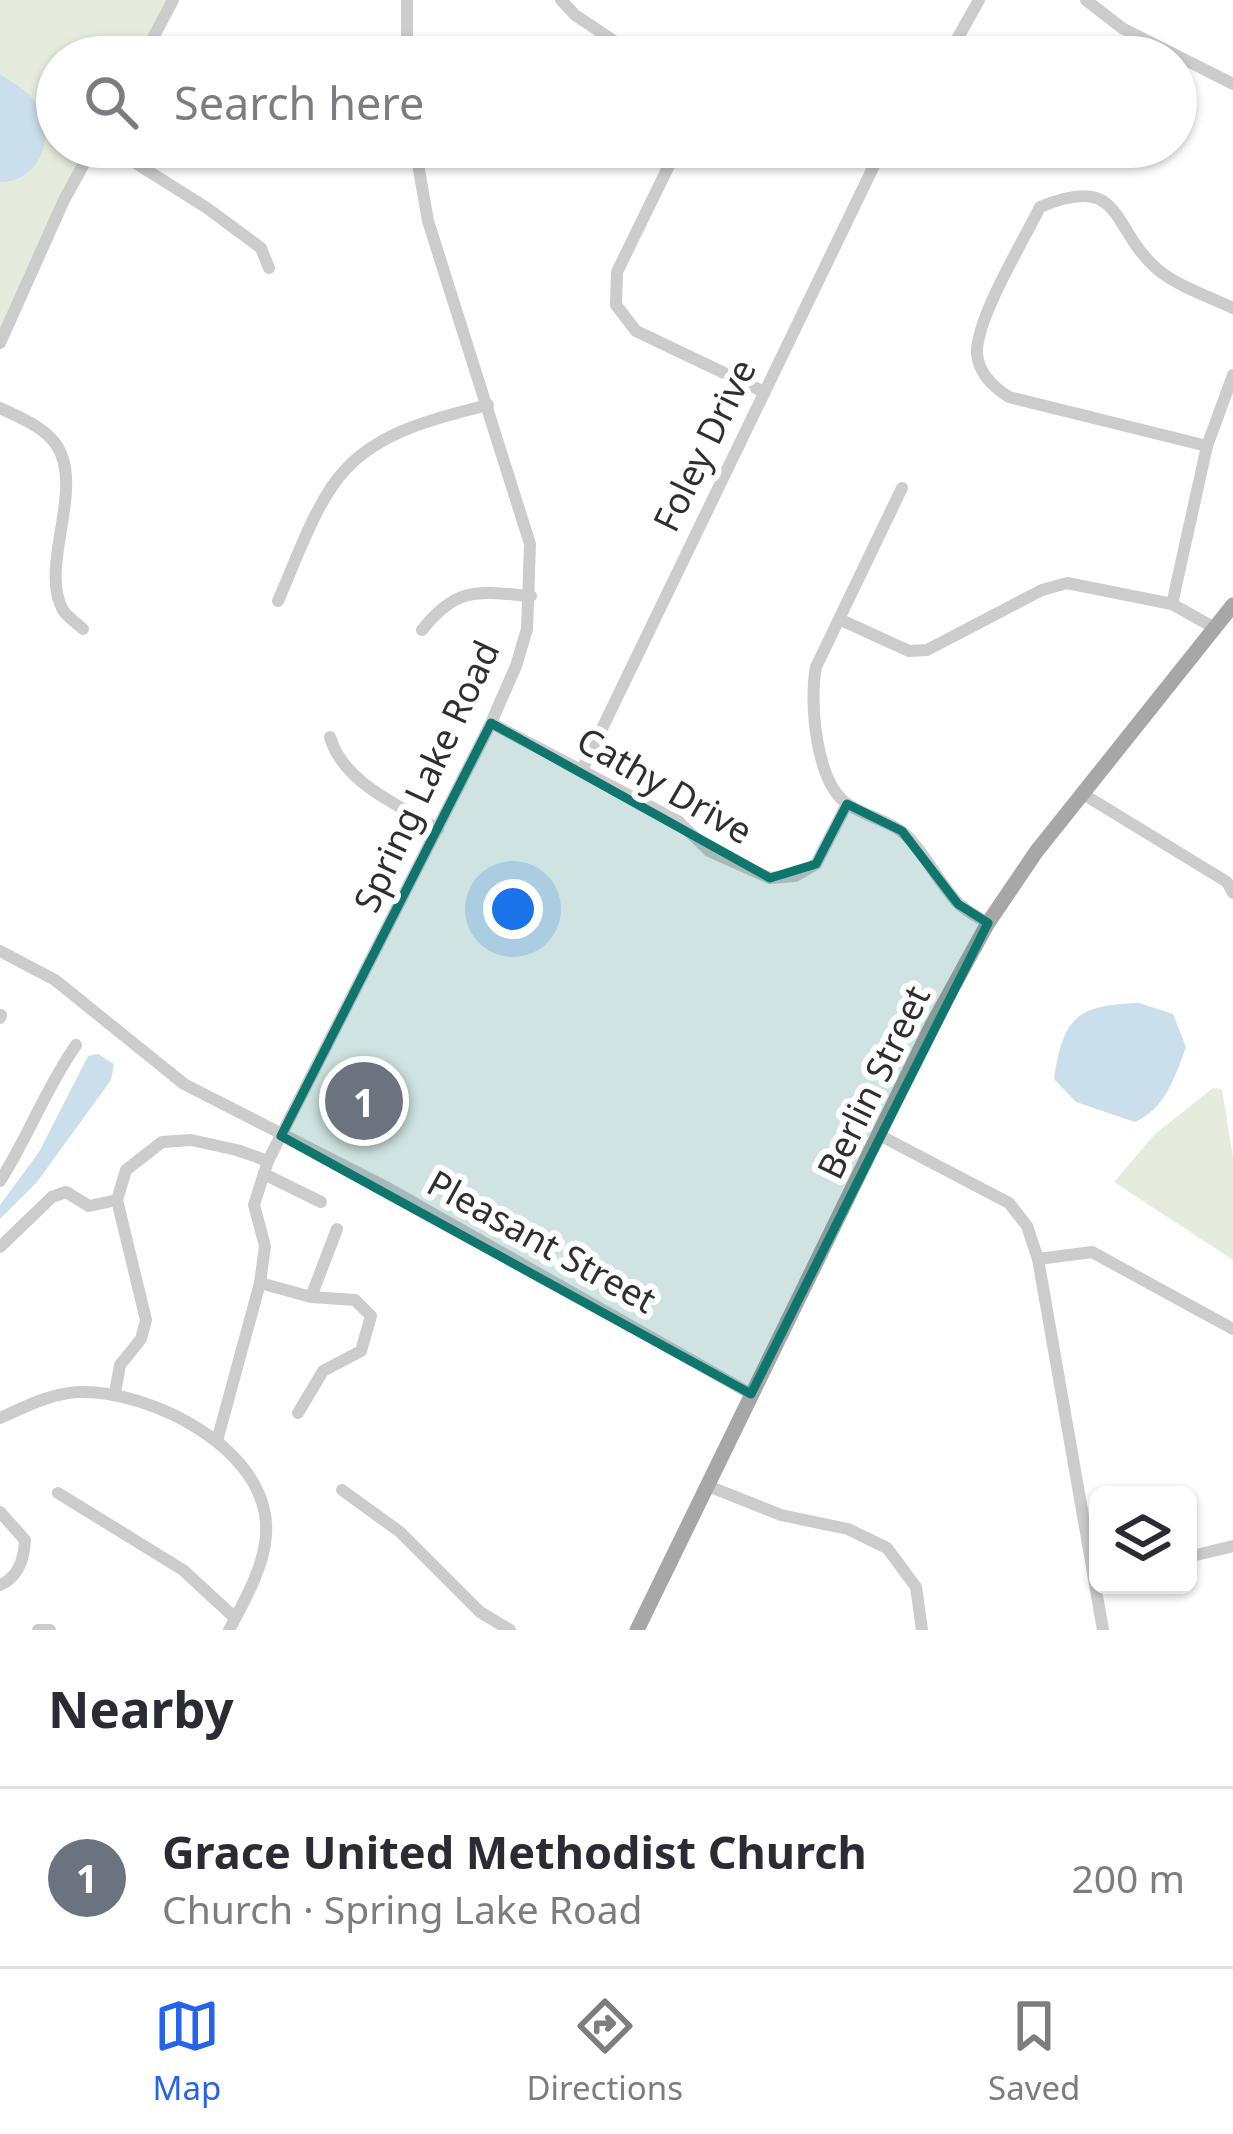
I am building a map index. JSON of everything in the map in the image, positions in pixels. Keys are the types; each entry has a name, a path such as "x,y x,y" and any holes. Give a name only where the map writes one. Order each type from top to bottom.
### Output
{"main road":[{"name":"Berlin Street","path":"637,1630 931,1027 988,923 1036,852 1233,605"}],"street":[{"path":"154,36 173,0"},
{"path":"407,0 407,36"},
{"path":"561,0 606,36"},
{"path":"959,36 979,0"},
{"path":"1086,0 1138,36"},
{"path":"1197,67 1233,85"},
{"path":"0,344 82,168"},
{"path":"143,168 261,248 268,268"},
{"name":"Spring Lake Road","path":"266,1167 491,723 527,629 530,544 428,220 419,168"},
{"path":"668,168 617,272 616,304 636,331 762,391"},
{"name":"Foley Drive","path":"582,770 873,168"},
{"path":"1207,446 1009,398 989,384 977,357 980,329 1040,207 1065,196 1093,196 1114,207 1144,257 1163,274 1233,308"},
{"path":"1172,604 1207,446 1233,375"},
{"path":"278,601 343,471 363,453 405,431 440,416 488,405"},
{"path":"0,408 36,426 55,443 65,464 57,592 64,612 83,629"},
{"path":"902,488 816,668 811,690 825,774 833,791 847,804 902,831 932,863 958,904 988,923"},
{"path":"841,620 909,651 927,650 1042,590 1067,583 1172,604 1222,624"},
{"path":"422,630 451,599 470,592 531,596"},
{"name":"Cathy Drive","path":"491,723 678,820 710,851 770,878 795,876 816,864 847,804"},
{"path":"330,736 335,757 352,775 438,830"},
{"path":"1083,794 1231,884"},
{"name":"Pleasant Street","path":"0,952 55,980 184,1084 393,1191 751,1394"},
{"path":"0,1181 28,1136 55,1075 76,1045"},
{"path":"881,1136 1009,1203 1027,1226 1038,1259 1089,1534"},
{"path":"116,1393 120,1365 141,1340 146,1320 117,1200 126,1170 162,1142 191,1140 237,1150 321,1202"},
{"path":"218,1441 260,1283 265,1246 254,1205 266,1167"},
{"path":"0,1246 52,1197 66,1192 89,1206 117,1200"},
{"path":"311,1297 337,1229"},
{"path":"1038,1259 1092,1252 1233,1329"},
{"path":"260,1283 311,1297 355,1300 371,1316 361,1351 323,1371 298,1413"},
{"path":"0,1418 74,1392 116,1393 162,1409 218,1441 249,1474 266,1535 253,1580 232,1624 183,1570 58,1493"},
{"path":"708,1486 781,1515 848,1529 887,1548 916,1587 922,1630"},
{"path":"342,1490 400,1532 480,1612 510,1630"},
{"path":"0,1512 25,1540 24,1558 10,1581 0,1585"},
{"path":"1197,1555 1233,1546"},
{"path":"1098,1594 1102,1630"},
{"path":"38,1630 50,1630"}],"highlighted area":[{"path":"491,723 770,878 816,864 847,804 902,831 958,904 988,923 751,1394 281,1136"}],"green space":[{"path":"0,0 168,0 148,36 36,36 36,168 78,168 0,336"},
{"path":"1213,1088 1222,1089 1233,1157 1233,1260 1114,1182 1155,1134"}],"water":[{"path":"0,74 36,104 36,164 15,180 0,182"},
{"path":"1139,1003 1173,1014 1186,1047 1161,1100 1135,1122 1076,1102 1054,1079 1062,1041 1077,1019 1101,1007"},
{"path":"98,1054 114,1064 111,1080 37,1182 0,1219 0,1205 39,1152 88,1056"}],"place":[{"name":"Grace United Methodist Church","path":"364,1101"}]}
